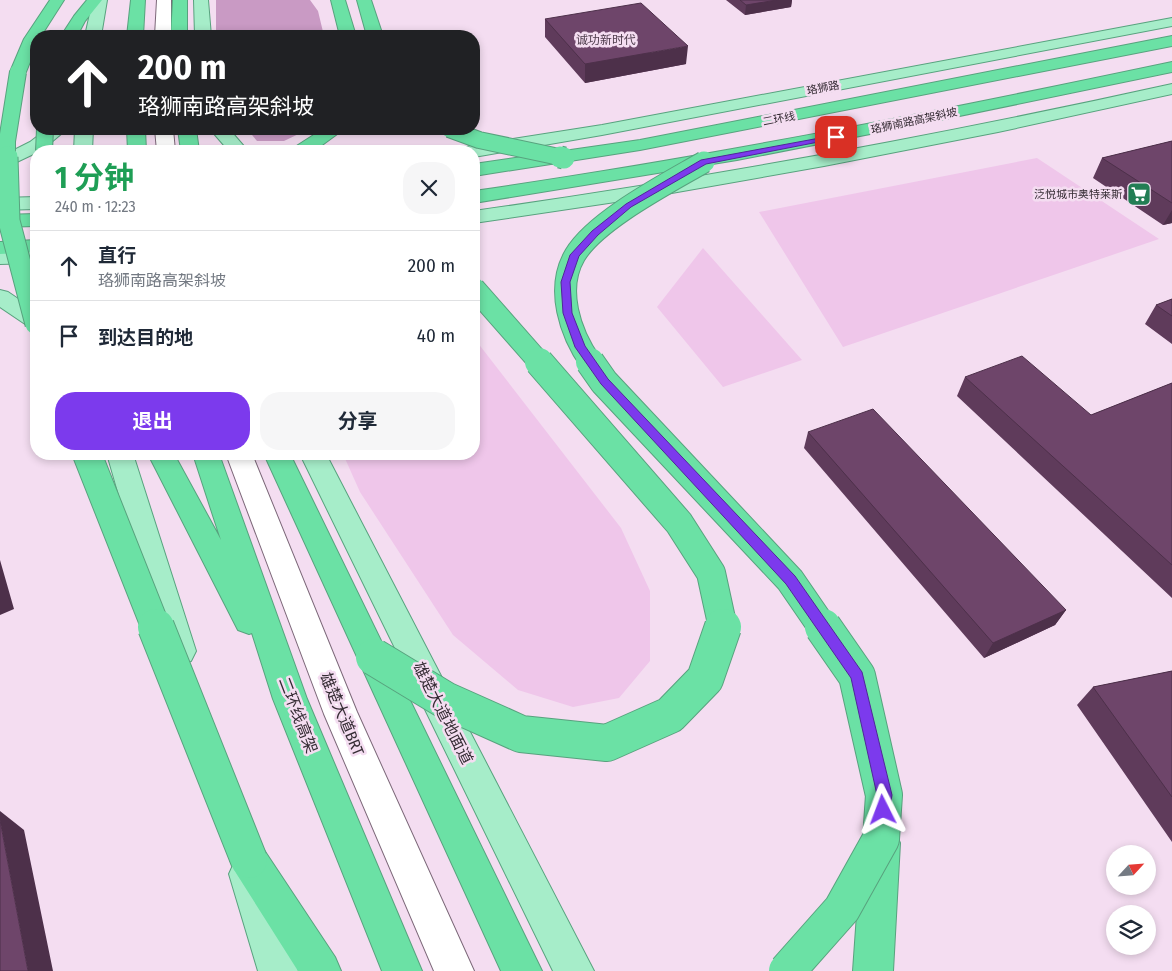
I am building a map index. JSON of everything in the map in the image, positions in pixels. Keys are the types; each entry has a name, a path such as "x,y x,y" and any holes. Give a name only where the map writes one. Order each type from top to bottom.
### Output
{"highway":[{"path":"38,30 57,0"},
{"path":"73,30 95,0"},
{"path":"136,30 138,0"},
{"path":"338,0 346,30"},
{"path":"364,0 373,30"},
{"path":"179,30 181,1"},
{"name":"二环线","path":"480,169 564,158 659,142 1172,41"},
{"path":"30,44 18,72 7,141 9,221 30,300"},
{"name":"珞狮南路高架斜坡","path":"480,197 704,162 817,141 1172,66"},
{"path":"311,145 326,135"},
{"path":"465,135 479,140 564,158"},
{"path":"704,162 628,206 595,233 575,255 566,282 568,313 580,347 604,382 790,580 857,676 884,795 873,971"},
{"path":"0,221 30,220"},
{"path":"0,248 30,246"},
{"path":"374,658 446,700 521,734 607,743 670,715 705,679 723,628 711,573 679,523 480,294"},
{"path":"89,460 249,860 321,971"},
{"path":"164,460 290,699"},
{"name":"二环线高架","path":"208,460 290,699 402,971"},
{"path":"280,460 522,971"},
{"path":"787,971 842,909 881,839"}],"main road":[{"path":"94,30 100,0"},
{"path":"201,0 203,30"},
{"name":"珞狮路","path":"480,150 612,128 1172,22"},
{"path":"480,216 576,203 830,160 1172,89"},
{"path":"37,145 50,135"},
{"path":"224,135 234,145"},
{"path":"0,164 30,149"},
{"path":"0,204 30,202"},
{"path":"480,233 526,224 576,203"},
{"path":"0,258 30,258"},
{"path":"0,296 30,318"},
{"path":"122,460 278,971"},
{"name":"雄楚大道地面道","path":"316,460 574,971"}],"lane":[{"path":"163,30 164,0"},
{"name":"雄楚大道BRT","path":"242,460 341,714 454,971"}],"shaded area":[{"path":"216,0 310,0 318,11 323,30 216,30"},
{"path":"252,135 296,135 284,141 257,141"},
{"path":"1037,158 1159,239 843,347 759,212"},
{"path":"703,248 802,360 723,387 657,307"},
{"path":"480,346 621,528 650,591 650,661 619,698 573,707 518,690 453,635 360,492 346,460 480,460"}],"building":[{"path":"740,0 777,0 746,5"},
{"path":"641,3 688,46 585,64 545,19"},
{"path":"1172,141 1172,203 1102,158"},
{"path":"1172,299 1172,316 1156,305"},
{"path":"1022,356 1091,415 1172,383 1172,565 965,377"},
{"path":"873,409 1066,610 993,643 808,432"},
{"path":"1172,671 1172,797 1093,687"},
{"path":"0,820 28,971 0,971"}],"place":[{"name":"泛悦城市奥特莱斯","path":"1139,194"}],"district":[{"name":"诚功新时代","path":"606,40"}],"route":[{"path":"836,137 704,162 628,206 595,233 575,255 566,282 568,313 580,347 604,382 790,580 857,676 884,795 883,810"}]}
